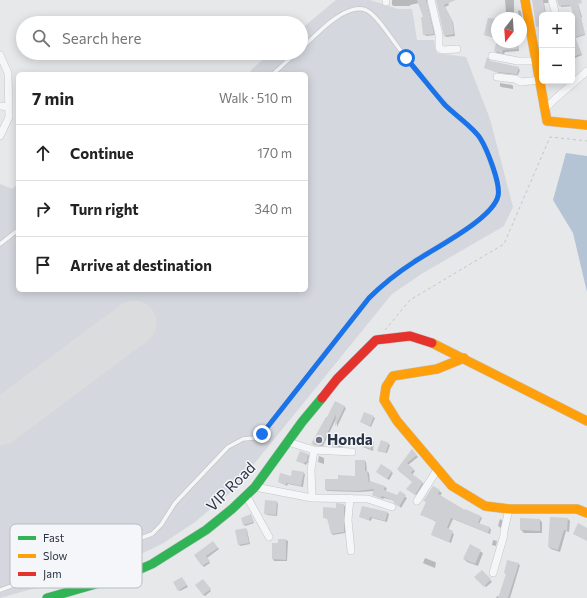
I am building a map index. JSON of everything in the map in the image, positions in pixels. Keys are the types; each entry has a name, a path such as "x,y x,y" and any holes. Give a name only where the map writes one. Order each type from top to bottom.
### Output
{"main road":[{"path":"525,0 538,58 539,69"},
{"path":"541,84 547,121 587,125"},
{"path":"376,340 410,336 430,342 587,421"},
{"name":"VIP Road","path":"142,568 152,564 206,530 232,509 255,487 337,379 376,340"},
{"path":"464,358 437,369 393,376 386,387 384,400 397,421 452,486 485,506 509,509 576,508 587,513"},
{"name":"VIP Road","path":"47,598 66,595 87,588"}],"street":[{"path":"431,0 439,36 439,48 443,50 456,49"},
{"path":"552,0 555,12"},
{"path":"0,55 8,73 9,107 9,117 0,136"},
{"path":"492,56 518,61 538,58"},
{"path":"545,109 587,71"},
{"path":"497,77 514,79 521,82 539,80"},
{"path":"0,106 9,107"},
{"path":"288,442 314,450 352,452"},
{"path":"312,498 311,470 314,450"},
{"path":"417,501 437,470"},
{"path":"255,487 312,498 368,499 392,506"},
{"path":"246,495 269,537"},
{"path":"350,498 348,520 351,551"},
{"path":"493,573 504,536 509,509"}],"lane":[{"path":"142,538 152,534 162,525 175,503 228,447 243,439 254,438 262,434 369,298 385,282 480,219 493,205 498,196 498,187 487,151 479,137 445,105 406,58 376,18 366,10 355,9 344,13 326,26 308,43"},
{"path":"275,72 288,60"},
{"path":"0,244 16,232"},
{"path":"0,590 10,586"}],"path":[{"path":"376,340 410,300 504,244 550,137 587,141"}],"shaded area":[{"path":"336,0 370,0 398,9 412,9 417,40 434,40 437,53 466,57 490,119 513,207 504,226 423,273 392,294 232,491 195,522 162,544 142,553 142,524 10,524 10,588 35,588 0,598 0,184 12,189 16,186 16,292 308,292 308,72 250,72 263,60 308,60 308,23"}],"water":[{"path":"566,153 587,156 587,292 573,233 553,200"}],"building":[{"path":"417,0 426,0 434,34 423,35 421,17 423,17"},
{"path":"436,0 456,0 444,5 452,20 454,34 444,36"},
{"path":"532,0 543,0 545,12 539,12 539,26 536,27"},
{"path":"557,0 581,0 582,3 578,4 585,34 575,37 575,12 572,12 570,5 559,6"},
{"path":"488,18 491,18 491,36 484,35"},
{"path":"575,37 581,54 575,56"},
{"path":"495,48 518,49 503,50 502,53 494,51"},
{"path":"487,57 491,61 519,67 517,74 496,72 484,68"},
{"path":"335,401 345,406 335,427 336,414 322,445 311,444 327,417"},
{"path":"364,412 374,416 370,426 360,422"},
{"path":"333,437 343,439 342,446 332,446"},
{"path":"355,437 372,439 371,449 355,443"},
{"path":"381,440 389,443 386,452 377,451"},
{"path":"412,449 417,455 407,463 414,469 411,473 423,482 415,495 406,489 412,482 397,469"},
{"path":"300,451 308,454 307,462 304,464 296,461"},
{"path":"355,460 365,460 365,471 367,470 369,483 370,481 385,486 384,490 397,495 400,491 406,495 399,507 393,502 394,501 382,496 381,498 372,495 374,489 358,491 325,490 325,479 338,479 338,475 355,476"},
{"path":"381,464 392,471 387,479 376,472"},
{"path":"292,470 304,472 301,486 286,483 286,485 278,482 280,473 291,476"},
{"path":"433,486 440,490 438,494 465,510 481,516 478,523 490,527 488,533 451,518 447,528 453,531 449,542 431,535 436,521 420,515 426,502 423,501"},
{"path":"265,500 277,501 276,515 264,514"},
{"path":"336,503 344,504 344,532 331,534 327,518 323,518 323,507 336,508"},
{"path":"362,506 388,512 385,521 370,517 369,520 359,517"},
{"path":"251,514 254,522 243,525 241,518"},
{"path":"550,517 568,518 567,531 564,530 558,550 548,547"},
{"path":"520,518 540,519 540,531 520,530"},
{"path":"578,523 587,528 587,541 573,534"},
{"path":"246,528 249,543 238,545 235,530"},
{"path":"278,539 286,539 286,560 272,559 272,543 278,543"},
{"path":"213,541 218,548 206,556 210,561 202,566 194,555"},
{"path":"470,544 481,550 475,564 463,559"},
{"path":"507,560 519,563 508,598 498,598 506,574 504,573"},
{"path":"482,570 491,579 484,587 474,577"},
{"path":"182,577 187,585 178,591 173,582"},
{"path":"203,579 211,589 203,595 195,585"}],"runway":[{"path":"0,423 134,323"}],"traffic: fast":[{"path":"142,568 152,564 206,530 232,509 255,487 302,422 322,398"},
{"path":"47,598 82,588"}],"traffic: slow":[{"path":"525,0 547,121 587,125"},
{"path":"432,343 587,421"},
{"path":"464,358 437,369 393,376 386,387 384,400 397,421 452,486 485,506 509,509 577,509 587,513"}],"traffic: jam":[{"path":"322,398 337,379 376,340 410,336 432,343"}],"place":[{"name":"Honda","path":"319,440"}],"route":[{"path":"262,434 369,298 385,282 480,219 493,205 498,196 498,187 487,151 479,137 445,105 406,58"}]}
